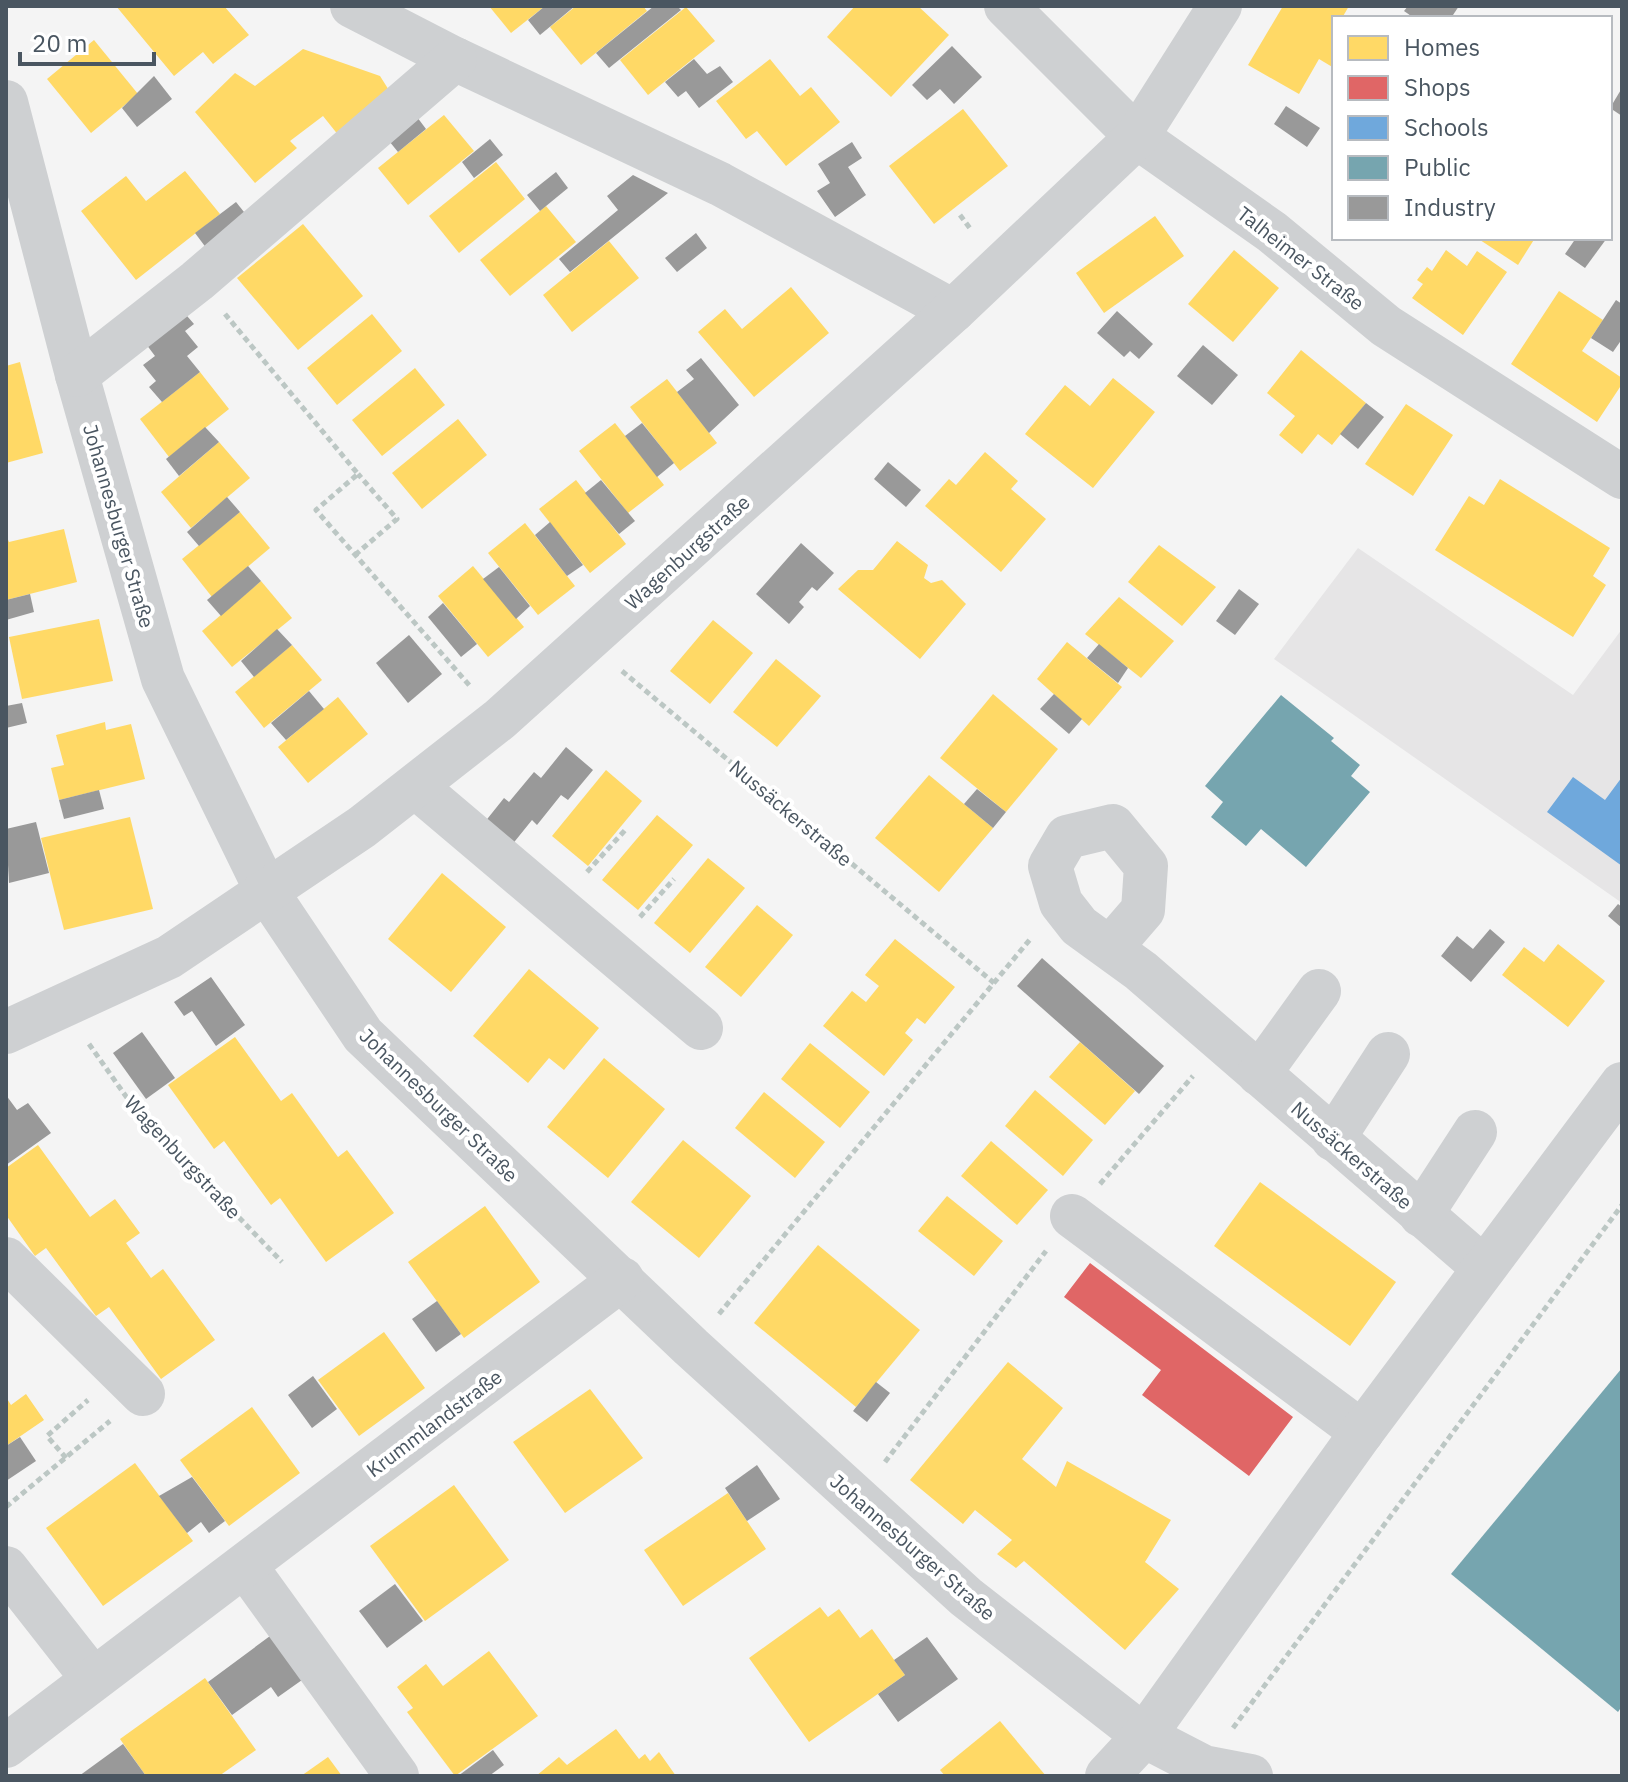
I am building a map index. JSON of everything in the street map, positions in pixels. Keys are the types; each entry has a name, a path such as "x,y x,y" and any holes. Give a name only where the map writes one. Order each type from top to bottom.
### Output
{"street":[{"path":"352,6 455,59 720,184 953,311"},
{"name":"Talheimer Straße","path":"1006,6 1137,137 1272,232 1386,326 1622,477"},
{"name":"Wagenburgstraße","path":"6,1032 169,957 416,787 500,719 953,311 1137,137 1220,6"},
{"path":"77,375 197,281 455,59"},
{"name":"Johannesburger Straße","path":"6,102 77,375 163,679 267,892 363,1035 691,1347 966,1597 1144,1736 1204,1767 1251,1776"},
{"path":"416,787 701,1028"},
{"name":"Nussäckerstraße","path":"1111,947 1143,910 1146,866 1113,826 1067,837 1050,866 1061,903 1079,926 1111,947 1484,1268"},
{"path":"1259,1074 1319,991"},
{"path":"1333,1139 1388,1054"},
{"path":"1107,1776 1144,1736 1362,1432 1622,1084"},
{"path":"1421,1215 1475,1132"},
{"path":"1072,1216 1362,1432"},
{"path":"6,1259 132,1382"},
{"name":"Krummlandstraße","path":"6,1746 622,1279"},
{"path":"246,1567 397,1776"},
{"path":"6,1568 93,1679"}],"path":[{"path":"197,281 397,519 355,555"},
{"path":"358,474 316,510 500,719"},
{"name":"Nussäckerstraße","path":"587,642 994,984"},
{"path":"557,905 627,828"},
{"path":"691,1347 1061,903"},
{"name":"Wagenburgstraße","path":"63,1007 137,1112 282,1262"},
{"path":"857,1499 1072,1216 1222,1042"},
{"path":"1204,1767 1622,1205"},
{"path":"66,1458 47,1436 132,1382"},
{"path":"6,1507 66,1458 132,1382"}],"shaded area":[{"path":"1358,548 1573,695 1622,629 1622,903 1274,659"}],"building: Homes":[{"path":"116,6 224,6 249,35 213,64 203,52 174,76"},
{"path":"489,6 545,6 511,33"},
{"path":"576,6 643,6 647,11 581,65 550,27"},
{"path":"855,6 918,6 949,35 891,97 827,37"},
{"path":"1283,6 1349,6 1343,16 1332,16 1332,67 1319,59 1299,94 1248,65"},
{"path":"686,7 715,41 648,95 620,60"},
{"path":"94,40 138,94 91,133 47,79"},
{"path":"303,49 380,76 392,95 339,136 323,116 290,141 297,148 255,183 195,112 235,73 255,86"},
{"path":"770,59 800,96 811,87 840,122 786,166 757,131 746,139 716,101"},
{"path":"963,109 1008,166 934,224 889,166"},
{"path":"444,115 474,151 408,205 378,168"},
{"path":"496,162 525,199 459,253 429,216"},
{"path":"185,171 220,214 136,280 81,211 126,176 146,201"},
{"path":"546,206 576,242 510,296 480,260"},
{"path":"1155,216 1184,256 1104,313 1076,273"},
{"path":"303,224 363,296 298,350 237,278"},
{"path":"1480,240 1534,240 1518,265"},
{"path":"609,241 639,278 572,332 543,295"},
{"path":"1234,250 1279,288 1233,342 1188,304"},
{"path":"1446,250 1467,266 1477,251 1507,272 1463,335 1412,298 1423,284 1417,280 1427,267 1432,271"},
{"path":"791,287 829,333 754,397 698,332 725,309 742,329"},
{"path":"1559,291 1603,320 1582,351 1622,378 1622,384 1597,422 1511,364"},
{"path":"372,314 402,351 337,405 307,368"},
{"path":"1301,350 1366,403 1332,445 1318,434 1302,454 1279,435 1295,416 1267,393"},
{"path":"20,362 43,453 6,463 6,366"},
{"path":"415,368 445,405 382,456 352,420"},
{"path":"200,372 229,409 169,457 140,419"},
{"path":"1113,378 1155,412 1093,488 1025,434 1065,385 1090,406"},
{"path":"667,379 717,443 680,471 630,407"},
{"path":"1406,404 1453,435 1413,496 1365,464"},
{"path":"458,419 487,455 422,509 392,473"},
{"path":"615,423 664,485 628,513 579,451"},
{"path":"219,442 250,478 191,528 161,492"},
{"path":"985,452 1018,481 1011,489 1046,519 1001,572 925,506 949,479 956,485"},
{"path":"1500,479 1610,548 1593,576 1606,585 1573,637 1435,550 1469,496 1484,505"},
{"path":"576,480 626,544 590,573 539,509"},
{"path":"240,512 270,548 212,597 182,559"},
{"path":"525,523 575,586 538,615 488,553"},
{"path":"64,529 77,582 6,600 6,535 9,542"},
{"path":"897,541 928,565 924,578 931,583 942,580 966,604 920,659 838,589 858,570 873,570"},
{"path":"1159,545 1216,587 1182,626 1128,582"},
{"path":"473,566 524,627 488,657 438,596"},
{"path":"261,581 292,618 232,667 202,631"},
{"path":"1119,597 1174,641 1141,678 1085,634"},
{"path":"99,619 113,681 22,699 9,637"},
{"path":"713,620 753,653 710,704 670,671"},
{"path":"1067,642 1122,687 1089,726 1037,679"},
{"path":"292,645 322,680 264,728 235,692"},
{"path":"776,659 821,696 777,747 733,712"},
{"path":"993,694 1058,749 1006,812 940,758"},
{"path":"338,697 368,734 308,783 278,747"},
{"path":"105,722 106,730 131,724 145,779 59,800 51,768 64,765 56,735"},
{"path":"606,770 642,801 588,866 552,836"},
{"path":"929,775 993,828 939,892 875,838"},
{"path":"657,815 693,845 638,910 602,880"},
{"path":"130,817 153,909 64,930 41,838"},
{"path":"708,858 745,888 690,953 654,923"},
{"path":"442,873 506,927 451,992 388,939"},
{"path":"757,905 793,935 741,997 705,967"},
{"path":"895,939 955,987 925,1024 917,1018 905,1033 913,1040 884,1076 823,1026 852,991 866,1002 879,986 865,975"},
{"path":"1558,944 1605,981 1568,1027 1502,975 1524,947 1544,962"},
{"path":"529,969 599,1028 564,1070 549,1058 528,1083 473,1036"},
{"path":"235,1037 281,1101 292,1093 338,1157 347,1150 394,1213 326,1262 280,1198 271,1205 224,1141 214,1149 168,1085"},
{"path":"1080,1042 1135,1091 1105,1125 1049,1077"},
{"path":"810,1043 870,1092 840,1128 781,1079"},
{"path":"604,1058 665,1109 608,1178 547,1127"},
{"path":"1035,1090 1093,1140 1063,1176 1005,1126"},
{"path":"764,1092 825,1142 795,1178 735,1128"},
{"path":"683,1140 751,1196 699,1258 631,1202"},
{"path":"991,1141 1048,1190 1017,1225 961,1176"},
{"path":"38,1145 90,1217 115,1199 140,1233 126,1243 151,1278 163,1269 215,1340 161,1379 109,1307 96,1316 46,1248 35,1256 6,1215 6,1168"},
{"path":"1260,1182 1396,1282 1350,1346 1214,1246"},
{"path":"947,1196 1003,1241 974,1276 918,1231"},
{"path":"485,1206 540,1282 464,1338 408,1262"},
{"path":"818,1245 920,1330 856,1407 754,1323"},
{"path":"384,1332 425,1388 359,1436 318,1380"},
{"path":"1008,1362 1063,1408 1022,1459 1056,1487 1067,1461 1171,1520 1145,1562 1179,1589 1125,1650 1024,1561 1016,1568 997,1554 1012,1540 975,1510 963,1524 910,1480"},
{"path":"590,1389 643,1458 565,1513 513,1442"},
{"path":"26,1394 44,1420 6,1446 6,1397 11,1405"},
{"path":"252,1407 300,1473 229,1526 180,1460"},
{"path":"135,1463 193,1541 103,1606 46,1528"},
{"path":"454,1485 509,1560 425,1621 370,1546"},
{"path":"728,1493 766,1549 683,1606 644,1550"},
{"path":"820,1607 828,1617 839,1609 860,1638 872,1629 905,1675 809,1742 749,1658"},
{"path":"489,1651 538,1716 455,1776 407,1712 413,1708 397,1687 426,1664 443,1686"},
{"path":"205,1678 256,1750 219,1776 146,1776 120,1739"},
{"path":"1000,1721 1046,1776 945,1776 940,1770"},
{"path":"616,1729 639,1759 645,1754 650,1761 659,1752 676,1776 536,1776 559,1757 567,1765"},
{"path":"328,1757 342,1776 301,1776"}],"building: Shops":[{"path":"1090,1263 1293,1417 1249,1476 1142,1395 1161,1370 1064,1297"}],"building: Schools":[{"path":"1573,777 1605,800 1622,777 1622,866 1547,812"}],"building: Public":[{"path":"1281,695 1334,738 1331,741 1360,765 1351,776 1370,792 1306,867 1261,829 1246,846 1211,817 1223,802 1205,786"},
{"path":"1622,1368 1622,1706 1618,1712 1451,1574"}],"building: Industry":[{"path":"545,6 575,6 540,35 528,20"},
{"path":"654,6 677,6 681,10 609,68 596,53"},
{"path":"1408,6 1459,6 1452,16 1411,16 1404,11"},
{"path":"952,46 982,77 954,104 940,89 927,100 912,85"},
{"path":"694,59 707,74 720,66 733,82 699,108 686,91 678,97 665,82"},
{"path":"154,76 172,99 137,127 122,108"},
{"path":"1622,88 1622,116 1612,109"},
{"path":"1286,106 1320,128 1307,147 1274,124"},
{"path":"414,113 426,129 398,152 385,136"},
{"path":"490,139 503,155 474,178 462,162"},
{"path":"852,142 862,158 848,167 866,195 835,217 817,191 830,183 818,164"},
{"path":"556,172 568,188 540,211 527,195"},
{"path":"633,175 668,193 570,272 559,259 618,210 607,196"},
{"path":"236,202 248,217 207,249 195,233"},
{"path":"696,233 707,248 677,272 665,258"},
{"path":"1575,240 1606,240 1585,268 1565,254"},
{"path":"1616,300 1622,304 1622,339 1613,352 1591,338"},
{"path":"181,309 194,324 185,331 198,347 187,356 200,372 162,402 149,387 156,381 143,365 155,356 143,340"},
{"path":"1117,311 1153,344 1139,359 1130,351 1124,357 1097,333"},
{"path":"1203,345 1238,375 1212,405 1177,376"},
{"path":"701,358 739,405 709,433 677,392 694,379 686,370"},
{"path":"1366,403 1384,417 1358,449 1340,434"},
{"path":"642,423 674,463 657,477 625,436"},
{"path":"205,427 219,442 179,476 166,459"},
{"path":"888,462 921,490 906,507 874,479"},
{"path":"601,480 635,521 619,534 585,493"},
{"path":"227,497 240,512 199,546 187,532"},
{"path":"550,522 583,565 567,576 535,535"},
{"path":"801,543 834,573 817,591 812,587 799,602 804,607 789,624 756,594"},
{"path":"248,566 261,581 221,616 207,600"},
{"path":"499,567 530,606 516,619 483,579"},
{"path":"1239,589 1259,604 1235,635 1216,621"},
{"path":"30,594 34,612 6,620 6,600"},
{"path":"443,603 477,644 461,657 428,617"},
{"path":"277,629 292,645 254,677 241,661"},
{"path":"409,635 442,674 408,703 376,663"},
{"path":"1099,644 1128,668 1118,683 1087,658"},
{"path":"309,691 324,709 286,740 271,723"},
{"path":"1054,694 1082,719 1069,734 1040,709"},
{"path":"22,703 27,723 6,728 6,706"},
{"path":"566,747 593,770 568,800 561,795 537,825 532,820 507,851 480,828 504,798 509,802 534,772 541,778"},
{"path":"977,789 1006,812 993,828 964,804"},
{"path":"99,790 104,809 64,819 59,800"},
{"path":"36,822 49,873 9,883 6,829"},
{"path":"1618,904 1622,907 1622,928 1608,916"},
{"path":"1490,929 1505,942 1471,982 1441,956 1457,936 1473,949"},
{"path":"1042,958 1164,1066 1139,1094 1017,986"},
{"path":"211,977 245,1025 216,1046 192,1011 184,1016 174,1002"},
{"path":"142,1032 175,1078 146,1099 113,1053"},
{"path":"6,1095 17,1110 28,1103 51,1133 6,1165"},
{"path":"437,1301 461,1334 436,1352 412,1319"},
{"path":"313,1376 337,1409 312,1428 288,1395"},
{"path":"876,1382 890,1393 867,1422 853,1411"},
{"path":"20,1437 36,1461 6,1481 6,1446"},
{"path":"757,1465 780,1499 747,1521 725,1488"},
{"path":"192,1477 225,1521 209,1533 201,1522 187,1533 159,1496"},
{"path":"395,1584 423,1621 387,1648 359,1611"},
{"path":"270,1636 302,1680 278,1697 271,1687 232,1715 208,1682"},
{"path":"927,1637 958,1679 898,1722 878,1694 905,1675 894,1660"},
{"path":"123,1744 146,1776 79,1776"},
{"path":"493,1750 504,1765 489,1776 458,1776"}]}
